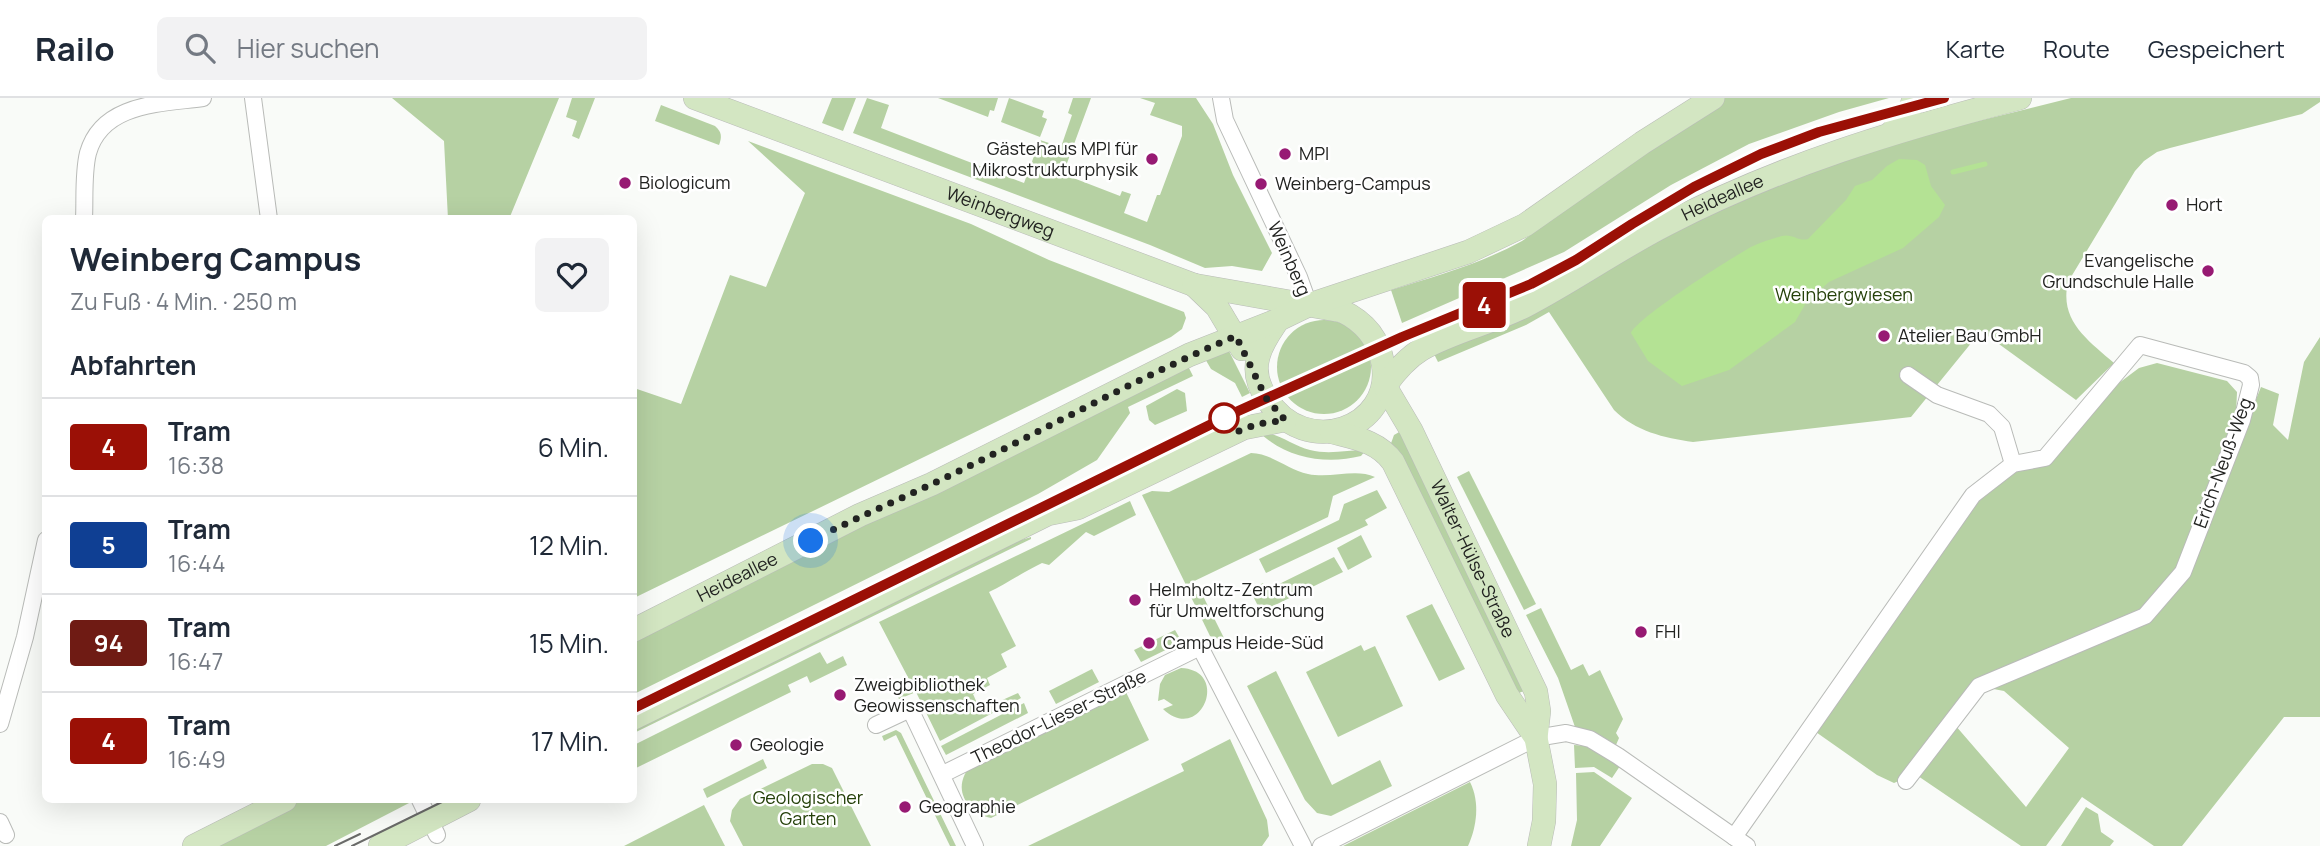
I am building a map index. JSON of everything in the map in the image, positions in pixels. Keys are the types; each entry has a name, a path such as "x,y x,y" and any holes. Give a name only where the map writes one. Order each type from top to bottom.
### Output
{"main road":[{"name":"Weinbergweg","path":"695,98 1194,285 1309,305"},
{"path":"1257,377 1258,356 1272,329 1309,305 1461,254 1504,236 1534,219 1651,136 1713,98"},
{"path":"1892,132 1914,98"},
{"name":"Heideallee","path":"1384,386 1423,349 1519,309 1667,224 1808,161 1892,132 2020,98"},
{"path":"1194,285 1217,307 1236,336 1266,398 1285,420 1305,431 1332,432 1352,424 1370,410 1384,386 1382,356 1377,341 1353,316 1342,311 1309,305"},
{"name":"Heideallee","path":"637,628 860,515 932,484 1164,367 1236,336 1272,329"},
{"name":"Walter-Hülse-Straße","path":"1384,386 1411,430 1536,692 1539,710 1536,738 1545,784 1544,821 1539,846"},
{"path":"637,717 1048,514 1077,508 1244,428 1285,420"},
{"name":"Walter-Hülse-Straße","path":"1332,432 1373,444 1381,448 1393,462 1507,695 1536,738"},
{"path":"194,846 279,803"},
{"path":"380,846 429,818 462,803"}],"street":[{"path":"84,215 87,155 94,137 105,124 119,114 140,107 203,98"},
{"path":"253,98 268,215"},
{"name":"Weinberg","path":"1221,98 1225,120 1299,276 1309,305"},
{"name":"Erich-Neuß-Weg","path":"1740,841 1807,732 1973,495 2013,464 2045,458 2140,345 2244,373 2250,377 2251,385 2242,420 2183,572 2145,616 1979,686 1906,781"},
{"path":"1908,375 1937,395 1989,414 2002,427 2013,464"},
{"path":"0,724 25,638 42,559"},
{"name":"Theodor-Lieser-Straße","path":"943,774 1200,647 1303,846"},
{"path":"876,725 910,709 975,846"},
{"path":"1321,846 1536,738 1566,733 1590,738 1740,841"}],"green space":[{"path":"392,98 559,98 511,215 448,215 444,141"},
{"path":"572,98 595,98 579,139 572,136 577,121 566,117"},
{"path":"832,98 856,98 843,131 822,123"},
{"path":"867,98 889,105 881,128 1024,183 1040,140 1061,147 1072,115 1068,113 1073,98 1091,98 1063,174 1120,196 1122,191 1131,194 1124,213 1147,222 1182,136 1182,126 1150,115 1155,103 1140,98 1196,98 1213,124 1233,175 1272,253 1262,271 1232,266 1205,268 853,133"},
{"path":"938,98 998,98 994,111 990,110 988,117"},
{"path":"1009,98 1044,111 1042,117 1047,119 1040,137 1001,122"},
{"path":"1723,98 1889,98 1839,112 1749,144 1671,185 1564,252 1402,323 1391,290 1474,263 1522,241"},
{"name":"Weinbergwiesen","path":"2071,98 2320,98 2320,102 2302,114 2157,152 2135,171 2068,282 2066,296 2072,319 2086,338 2114,363 2076,400 1981,331 1911,417 1693,442 1651,432 1631,423 1614,410 1549,312 1526,325 1438,362 1434,354 1707,216 1865,149"},
{"path":"661,105 715,126 721,135 719,145 655,121"},
{"path":"748,141 971,224 1049,260 1184,312 1186,318 1182,329 1171,337 637,597 637,389 681,404 730,275 766,287 805,193"},
{"path":"1315,320 1333,320 1358,333 1368,349 1371,367 1368,385 1358,401 1333,414 1315,414 1290,401 1277,376 1277,358 1290,333"},
{"path":"2320,337 2320,717 2284,717 2182,846 2154,846 2082,797 2046,846 2021,846 1918,776 1955,725 2026,807 2069,748 2004,691 1983,687 2144,619 2183,580 2261,387 2279,394 2273,425 2288,440 2304,362"},
{"path":"1227,347 1250,393 1242,397 1235,383 1211,369 1204,357"},
{"path":"2157,363 2227,381 2237,392 2236,415 2181,565 2140,610 1979,679 1901,780 1894,783 1877,775 1813,730 1977,497 2015,467 2046,460 2111,389 2139,368"},
{"path":"1187,364 1193,376 1128,407 1130,413 1097,460 1038,494 637,693 637,634"},
{"path":"1177,389 1185,393 1187,411 1155,425 1149,420 1146,406"},
{"path":"1258,431 1317,451 1366,450 1361,456 1347,459 1306,457 1280,448"},
{"path":"1401,431 1527,690 1516,694 1390,446 1394,435"},
{"path":"1251,453 1266,456 1308,474 1359,473 1375,477 1333,496 1328,517 1186,585 1142,495 1152,491 1169,492"},
{"path":"1469,471 1536,604 1524,610 1457,477"},
{"path":"1377,490 1387,508 1365,520 1368,525 1266,573 1259,559 1339,520 1344,504"},
{"path":"1130,501 1136,515 1094,536 1086,532 1049,565 1042,563 989,592 1016,646 1001,654 1007,667 987,678 990,685 973,694 980,710 1018,693 1021,698 940,741 916,692 899,699 896,694 912,685 879,622"},
{"path":"1361,535 1372,557 1348,570 1337,548"},
{"path":"1031,537 637,732 637,726 1011,543"},
{"path":"1334,557 1343,572 1261,612 1250,590 1263,583 1267,590"},
{"path":"1201,592 1226,642 1210,636 1191,597"},
{"path":"1432,604 1465,669 1439,681 1406,616"},
{"path":"1541,608 1571,670 1583,664 1589,676 1600,670 1623,719 1616,733 1619,738 1616,745 1598,734 1575,727 1558,678 1526,615"},
{"path":"1175,630 1182,642 1141,662 1134,650"},
{"path":"1361,645 1364,651 1375,646 1403,706 1338,737 1306,672"},
{"path":"820,652 827,664 843,656 847,665 810,683 807,676 788,685 791,692 637,768 637,744"},
{"path":"1181,668 1196,672 1205,680 1207,691 1205,703 1199,712 1189,718 1177,718 1163,709 1173,705 1164,699 1158,701 1160,684 1165,675"},
{"path":"1092,669 1099,682 1056,704 1049,691"},
{"path":"1276,671 1332,785 1380,760 1392,786 1331,816 1317,813 1305,800 1247,686"},
{"path":"1125,690 1149,740 991,818 969,806 962,792 962,784 969,768"},
{"path":"1024,703 1028,713 946,755 941,746"},
{"path":"896,730 901,733 956,846 950,846 896,735 884,741 882,736"},
{"path":"1230,739 1267,820 1269,836 1262,846 1028,846 1184,771 1181,764"},
{"path":"1574,745 1587,746 1620,766 1612,778 1594,767 1575,768"},
{"path":"763,759 767,768 707,798 703,789"},
{"name":"Geologischer Garten","path":"812,764 823,764 832,768 871,846 743,846 730,821 732,810 740,799"},
{"path":"1594,772 1632,798 1600,846 1571,846 1577,820 1576,773"},
{"path":"1470,782 1476,814 1468,846 1343,846"},
{"path":"294,803 409,803 326,846 205,846"},
{"path":"704,805 725,846 624,846"},
{"path":"2086,807 2098,814 2101,832 2114,841 2110,846 2061,846"}],"shaded area":[{"path":"1899,159 1917,160 1925,165 1931,186 1945,205 1939,217 1903,248 1829,282 1806,303 1795,322 1729,370 1682,386 1648,361 1631,333 1650,314 1751,247 1786,235 1808,239 1846,200 1855,186 1872,180"}],"waterway":[{"path":"1953,172 1985,164"}],"tram line":[{"path":"637,707 1236,412 1402,337 1531,284 1576,260 1694,187 1761,154 1819,132 1944,98"},
{"name":"4","path":"637,707 1236,412 1402,337 1531,284 1576,260 1694,187 1761,154 1819,132 1944,98"},
{"path":"352,846 440,803"},
{"path":"335,846 360,834"}],"place":[{"name":"MPI","path":"1285,154"},
{"name":"Gästehaus MPI für Mikrostrukturphysik","path":"1152,159"},
{"name":"Biologicum","path":"625,183"},
{"name":"Weinberg-Campus","path":"1261,184"},
{"name":"Hort","path":"2172,205"},
{"name":"Evangelische Grundschule Halle","path":"2208,271"},
{"name":"Atelier Bau GmbH","path":"1884,336"},
{"name":"Helmholtz-Zentrum für Umweltforschung","path":"1135,600"},
{"name":"FHI","path":"1641,632"},
{"name":"Campus Heide-Süd","path":"1149,643"},
{"name":"Zweigbibliothek Geowissenschaften","path":"840,695"},
{"name":"Geologie","path":"736,745"},
{"name":"Geographie","path":"905,807"}],"route":[{"path":"811,541 860,515 932,484 1164,367 1236,336 1266,398 1285,420 1258,424 1236,432 1224,418"}]}
